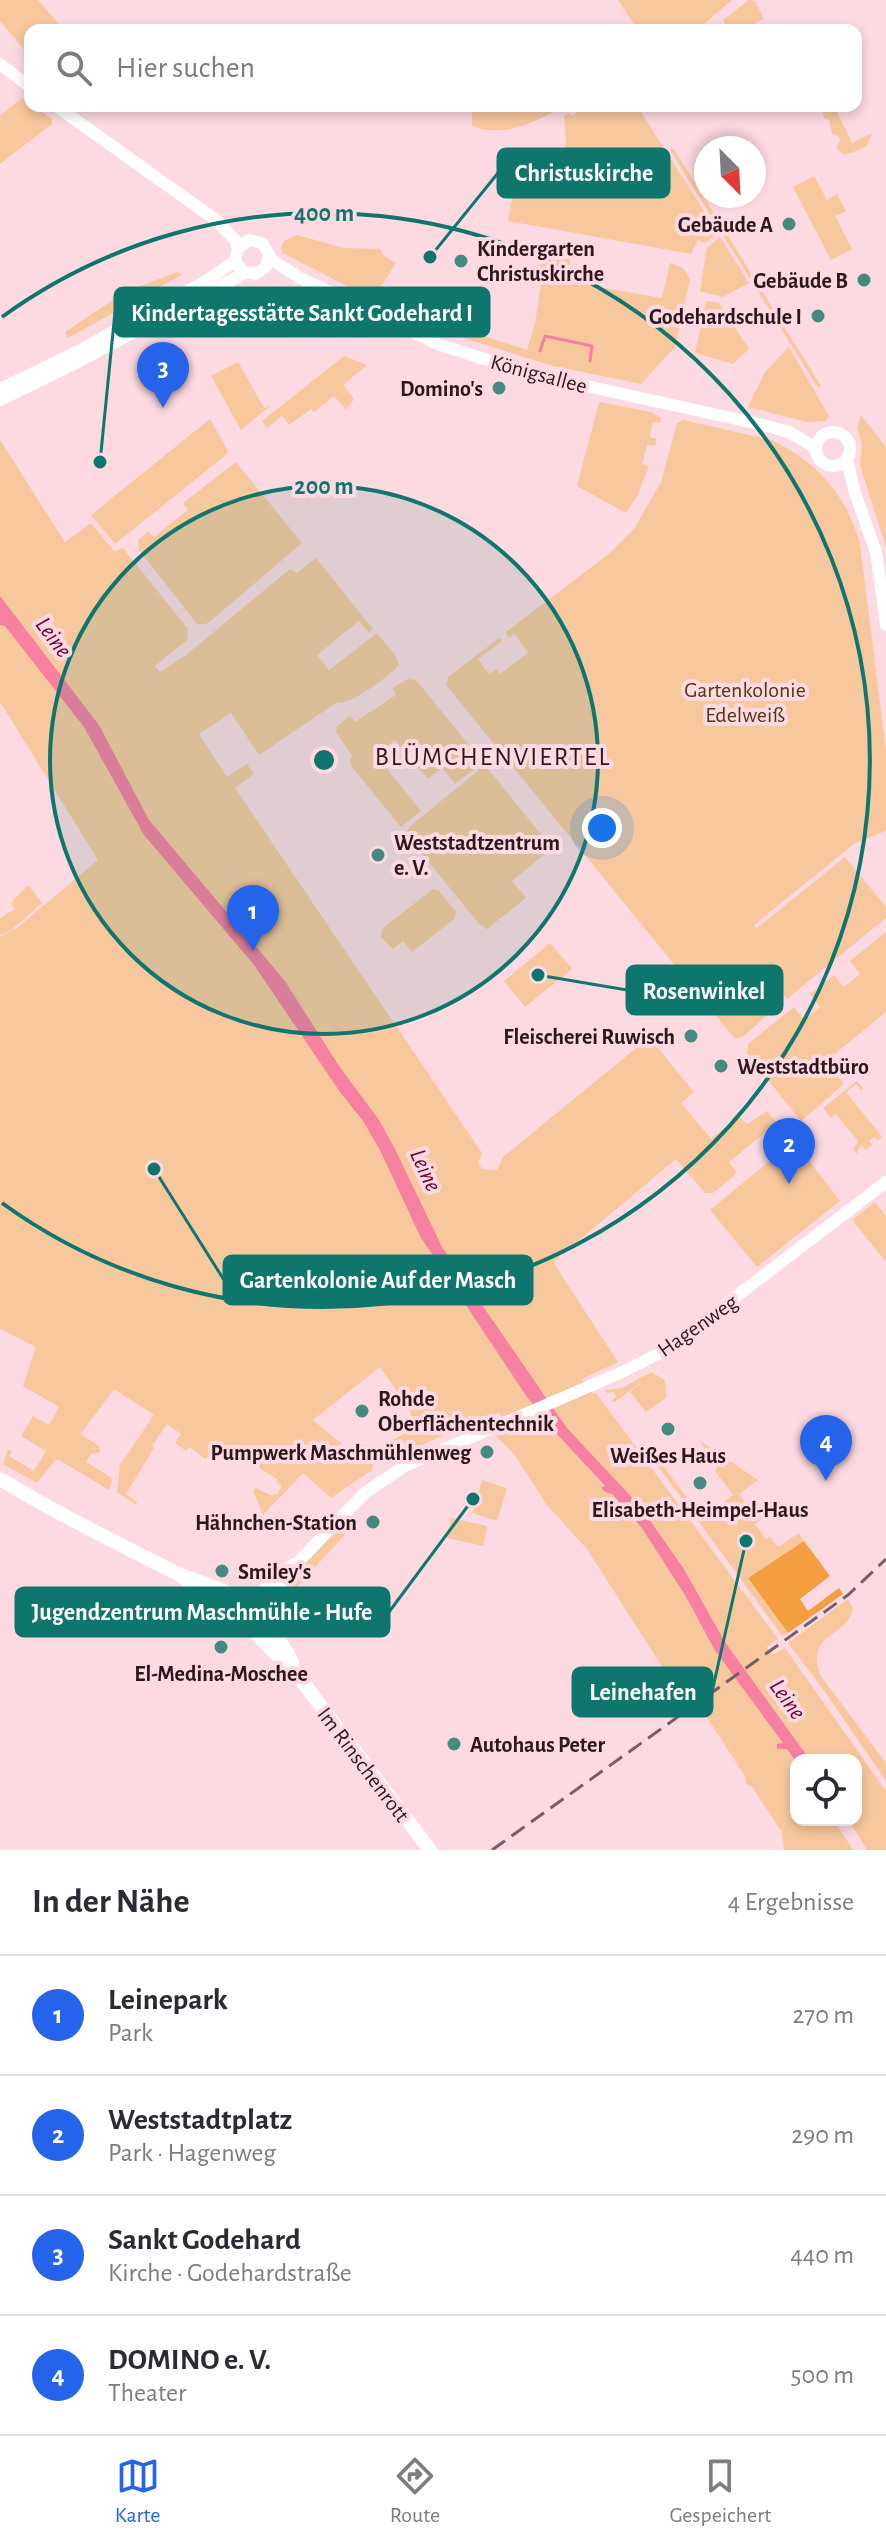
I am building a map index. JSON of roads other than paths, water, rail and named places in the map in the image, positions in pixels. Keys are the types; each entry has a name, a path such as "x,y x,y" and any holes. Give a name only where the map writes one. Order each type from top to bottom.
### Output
{"main road":[{"name":"Im Rinschenrott","path":"0,1479 244,1612 299,1677 430,1850"}],"street":[{"path":"0,64 24,82"},
{"name":"Königsallee","path":"64,112 216,220 224,222 240,250 245,273 255,274 267,264"},
{"name":"Königsallee","path":"240,250 259,241 264,245 267,264"},
{"path":"0,389 73,354 206,281 240,250"},
{"name":"Königsallee","path":"267,264 440,345 490,361 789,432 823,435 835,432 847,439 850,451 841,463"},
{"path":"0,400 245,273"},
{"name":"Königsallee","path":"789,432 816,448 820,460 841,463"},
{"path":"816,448 823,435"},
{"name":"Königsallee","path":"841,463 876,552 886,625"},
{"name":"Hagenweg","path":"300,1560 366,1492 386,1476 666,1350 886,1182"},
{"path":"244,1612 283,1572 300,1560"},
{"path":"261,1629 267,1607 300,1560"}],"waterway":[{"path":"540,351 545,336 592,346 590,361"}],"railway":[{"path":"492,1850 848,1595 886,1559"}],"place":[{"name":"Gebäude A","path":"789,224"},
{"name":"Christuskirche","path":"430,257"},
{"name":"Kindergarten Christuskirche","path":"461,261"},
{"name":"Gebäude B","path":"864,280"},
{"name":"Godehardschule I","path":"818,316"},
{"name":"Domino's","path":"499,388"},
{"name":"Sankt Godehard","path":"163,408"},
{"name":"Kindertagesstätte Sankt Godehard I","path":"100,462"},
{"name":"Weststadtzentrum e. V.","path":"378,855"},
{"name":"Leinepark","path":"253,951"},
{"name":"Rosenwinkel","path":"538,975"},
{"name":"Fleischerei Ruwisch","path":"691,1036"},
{"name":"Weststadtbüro","path":"721,1066"},
{"name":"Gartenkolonie Auf der Masch","path":"154,1169"},
{"name":"Weststadtplatz","path":"789,1184"},
{"name":"Rohde Oberflächentechnik","path":"362,1411"},
{"name":"Weißes Haus","path":"668,1429"},
{"name":"Pumpwerk Maschmühlenweg","path":"487,1452"},
{"name":"DOMINO e. V.","path":"826,1481"},
{"name":"Elisabeth-Heimpel-Haus","path":"700,1483"},
{"name":"Jugendzentrum Maschmühle - Hufe","path":"473,1499"},
{"name":"Hähnchen-Station","path":"373,1522"},
{"name":"Leinehafen","path":"746,1541"},
{"name":"Smiley's","path":"222,1571"},
{"name":"El-Medina-Moschee","path":"221,1647"},
{"name":"Autohaus Peter","path":"454,1744"}],"district":[{"name":"BLÜMCHENVIERTEL","path":"493,756"}],"water label":[{"name":"Leine","path":"54,637"},
{"name":"Leine","path":"426,1170"},
{"name":"Leine","path":"788,1699"}],"park label":[{"name":"Gartenkolonie Edelweiß","path":"745,702"}]}
